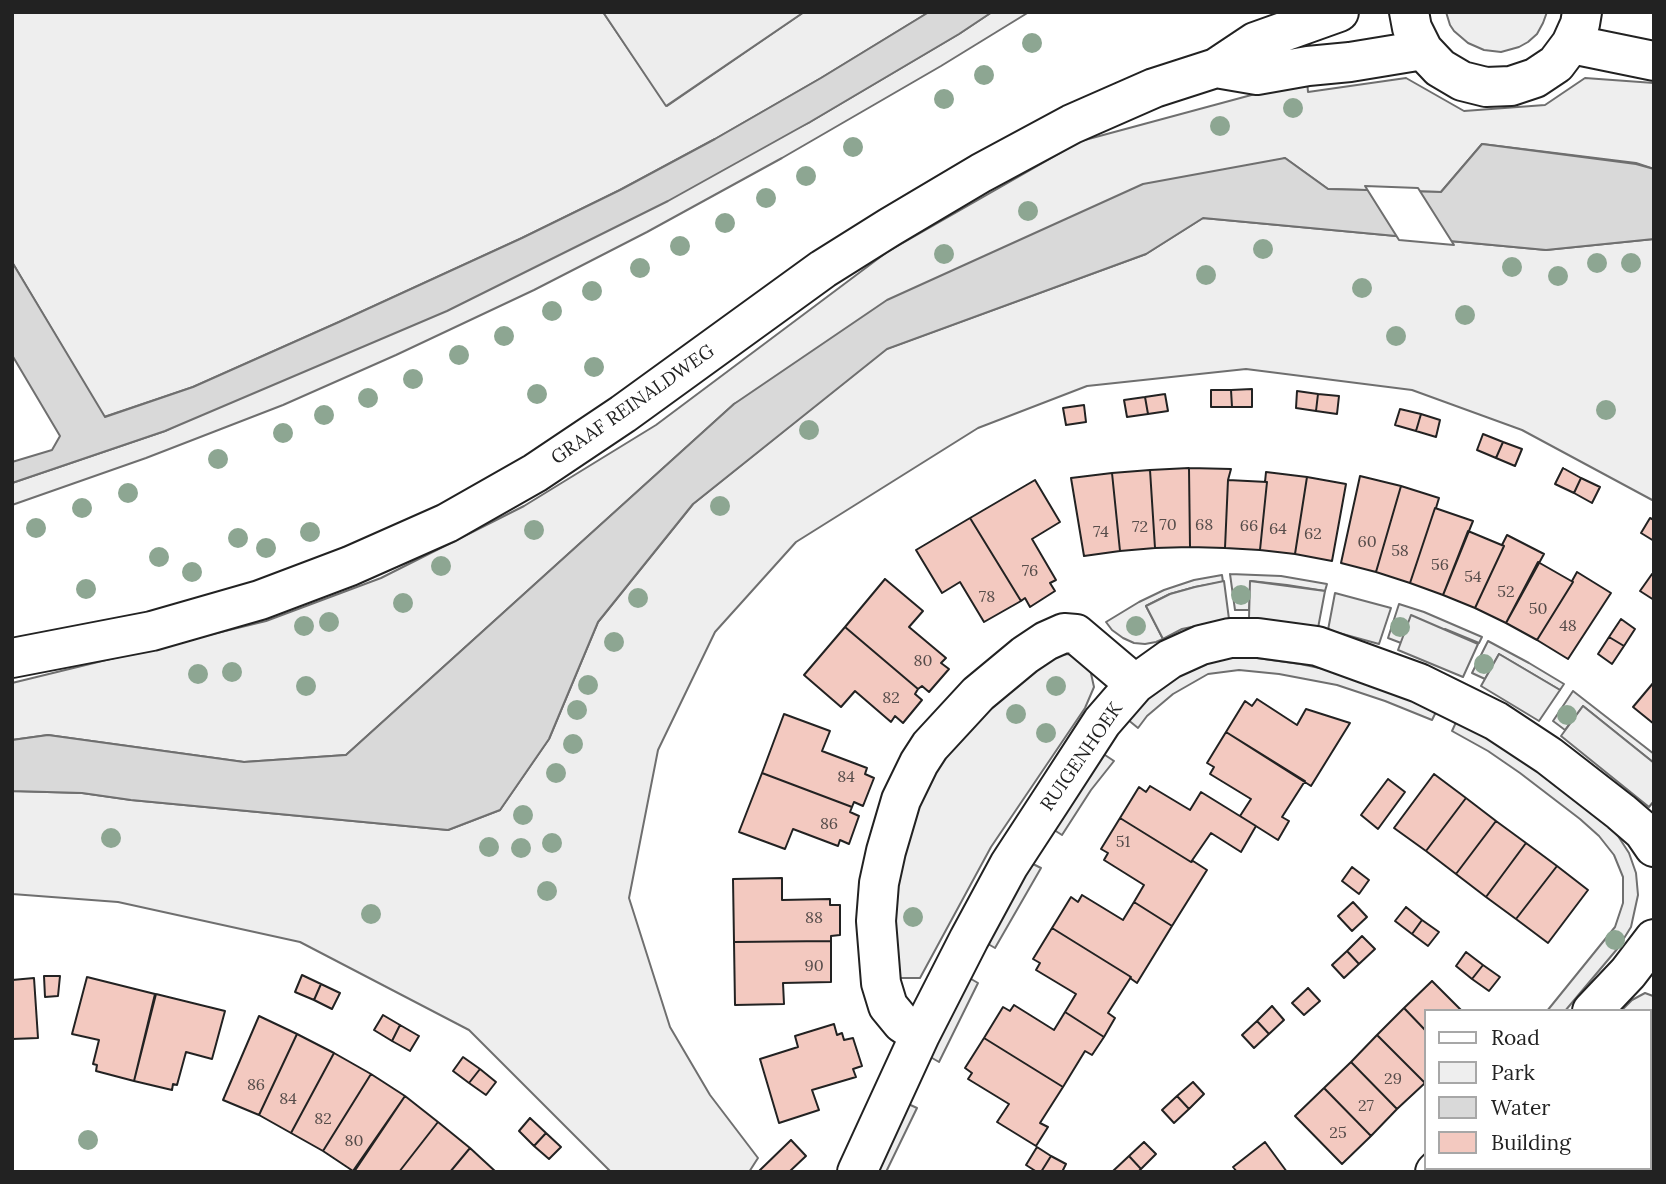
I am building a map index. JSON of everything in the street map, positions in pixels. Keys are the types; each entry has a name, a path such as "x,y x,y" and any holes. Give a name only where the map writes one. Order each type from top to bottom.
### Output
{"main road":[{"name":"GRAAF REINALDWEG","path":"12,658 152,631 260,600 350,566 447,523 535,474 623,414 823,269 969,180 1072,124 1154,88 1216,68 1255,42 1339,12"},
{"path":"1409,12 1412,28 1423,50 1440,68 1462,81 1486,87 1511,86 1535,78 1556,64 1577,28 1654,61"},
{"name":"GRAAF REINALDWEG","path":"1216,68 1257,75 1423,50"},
{"path":"920,1035 902,1023 888,1006 881,983 876,921 878,883 886,850 901,800 919,763 930,746 978,694 1025,655 1064,633 1076,634 1135,684"},
{"name":"RUIGENHOEK","path":"857,1172 920,1035 1009,865 1102,722 1135,684 1170,659 1201,645 1230,638 1258,638 1317,646 1419,683 1496,721 1549,756 1643,831 1654,847"},
{"path":"1594,1009 1628,973 1654,939"}],"green space":[{"path":"12,12 603,12 667,106 804,12 929,12 821,78 620,190 522,238 193,387 104,417 12,262"},
{"path":"992,12 1029,12 782,158 534,290 283,405 146,458 12,505 12,483 165,431 810,122"},
{"path":"1446,12 1547,12 1537,34 1528,42 1501,52 1484,50 1468,43 1454,31"},
{"path":"1406,78 1464,111 1545,105 1585,78 1654,83 1654,169 1636,163 1482,144 1441,192 1328,189 1285,158 734,404 346,755 244,762 48,735 12,740 12,683 266,621 381,578 524,506 656,425 887,252 1081,141 1307,80 1308,92"},
{"path":"1203,218 1546,250 1654,239 1654,501 1522,430 1412,390 1246,369 1087,386 978,428 796,542 715,632 658,750 629,898 670,1027 710,1095 758,1158 749,1172 611,1172 469,1030 300,942 118,902 12,894 12,791 82,793 448,830 500,810 549,739 598,622 693,504 886,349 1146,254"},
{"path":"1230,574 1281,576 1327,584 1325,591 1251,581 1249,610 1235,610"},
{"path":"1222,575 1223,582 1170,594 1146,606 1163,639 1156,642 1134,643 1112,630 1106,622 1164,590 1194,580"},
{"path":"1399,604 1482,637 1479,643 1445,629 1401,643 1388,638"},
{"path":"1488,641 1564,684 1560,690 1499,654 1485,679 1472,673"},
{"path":"1069,654 1090,669 1094,687 1085,708 991,847 920,978 900,978 893,958 898,870 924,793 948,750 997,696 1050,656"},
{"path":"1573,691 1654,754 1654,763 1583,706 1565,730 1553,721"},
{"path":"1645,993 1654,998 1652,1049 1652,1009 1623,1009"}],"shaded area":[{"path":"603,12 804,12 666,106"},
{"path":"1224,581 1229,619 1182,629 1163,639 1146,606 1170,594"},
{"path":"1250,581 1325,591 1318,628 1249,618"},
{"path":"1335,593 1391,608 1379,644 1328,630"},
{"path":"1411,615 1478,644 1463,677 1398,650"},
{"path":"1499,654 1560,690 1539,721 1481,686"},
{"path":"1242,656 1339,672 1438,708 1432,720 1337,685 1239,670 1208,674 1173,694 1147,716 1138,728 1127,719 1161,685 1192,666 1221,657"},
{"path":"1583,706 1654,763 1654,801 1649,807 1561,736"},
{"path":"1458,718 1500,742 1599,817 1618,836 1629,853 1636,873 1638,895 1631,927 1618,948 1567,1009 1549,1009 1615,927 1623,903 1623,877 1614,855 1599,836 1580,819 1520,773 1452,731"},
{"path":"1102,753 1114,761 1091,790 1062,835 1051,828"},
{"path":"1029,862 1041,868 995,948 983,941"},
{"path":"966,976 978,983 939,1062 927,1055"},
{"path":"904,1102 917,1108 886,1172 871,1172"}],"water":[{"path":"929,12 992,12 810,122 668,201 447,311 165,431 12,483 12,462 52,450 60,436 12,355 12,262 105,417 193,387 522,238 620,190 821,78"},
{"path":"1482,144 1636,164 1654,169 1654,239 1546,250 1203,218 1146,254 887,349 693,504 598,622 549,739 500,810 448,830 82,793 12,791 12,740 48,735 244,762 346,755 734,404 887,300 1143,184 1285,158 1328,189 1441,192"}],"pier":[{"path":"1365,186 1418,188 1454,245 1399,240"}],"building":[{"path":"1252,389 1252,407 1232,407 1231,390"},
{"path":"1211,390 1231,390 1232,407 1211,407"},
{"path":"1297,391 1318,394 1316,411 1296,408"},
{"path":"1165,394 1168,411 1148,414 1145,397"},
{"path":"1318,394 1339,396 1337,414 1316,411"},
{"path":"1145,397 1148,414 1127,417 1124,400"},
{"path":"1084,405 1086,422 1066,425 1063,408"},
{"path":"1400,409 1421,414 1416,431 1395,425"},
{"path":"1421,414 1440,420 1436,437 1416,431"},
{"path":"1483,434 1503,442 1496,458 1477,450"},
{"path":"1503,442 1522,449 1515,466 1496,458"},
{"path":"1189,468 1190,547 1155,548 1150,470"},
{"path":"1189,468 1231,469 1228,480 1225,548 1190,547"},
{"path":"1563,468 1581,478 1574,493 1555,484"},
{"path":"1150,470 1155,548 1120,551 1112,473"},
{"path":"1266,472 1307,477 1295,554 1260,550"},
{"path":"1112,473 1120,551 1084,556 1071,478"},
{"path":"1360,476 1401,486 1376,572 1341,563"},
{"path":"1307,477 1346,484 1332,561 1295,554"},
{"path":"1581,478 1600,487 1592,503 1574,493"},
{"path":"1035,480 1060,522 1032,539 1056,580 1050,583 1055,591 1030,607 1025,598 1021,601 970,518"},
{"path":"1228,480 1267,482 1260,550 1225,548"},
{"path":"1401,486 1439,498 1410,583 1376,572"},
{"path":"1435,508 1473,521 1443,595 1410,583"},
{"path":"970,518 1021,601 984,622 960,582 942,593 916,550"},
{"path":"1650,518 1654,520 1654,541 1641,533"},
{"path":"1468,531 1504,546 1475,608 1443,595"},
{"path":"1507,535 1544,554 1506,623 1475,608"},
{"path":"1538,562 1573,582 1537,640 1506,623"},
{"path":"1577,572 1611,593 1568,659 1537,640"},
{"path":"1652,574 1654,575 1654,600 1640,591"},
{"path":"885,579 923,611 909,627 946,658 941,663 949,669 929,692 922,686 918,689 845,627"},
{"path":"1621,619 1635,629 1624,646 1609,637"},
{"path":"845,627 918,689 915,694 922,700 903,723 895,716 891,722 855,691 841,707 804,675"},
{"path":"1609,637 1624,646 1612,664 1598,654"},
{"path":"1654,682 1654,724 1633,707"},
{"path":"1257,699 1297,725 1306,709 1350,723 1311,786 1226,732 1245,701 1252,706"},
{"path":"784,714 830,731 822,751 867,768 865,774 874,778 863,806 854,802 852,807 762,773"},
{"path":"1226,732 1305,781 1282,817 1289,821 1278,840 1240,816 1251,799 1210,774 1214,767 1207,763"},
{"path":"762,773 852,807 850,812 859,816 849,844 840,840 838,846 793,829 785,849 739,832"},
{"path":"1434,774 1466,798 1426,851 1394,828"},
{"path":"1388,779 1405,792 1378,829 1361,815"},
{"path":"1150,786 1190,810 1201,792 1256,826 1241,852 1211,833 1191,862 1120,818 1139,787 1146,792"},
{"path":"1466,798 1496,821 1456,874 1426,851"},
{"path":"1120,818 1207,870 1172,926 1134,902 1144,885 1104,860 1108,853 1101,849"},
{"path":"1496,821 1526,843 1486,897 1456,874"},
{"path":"1526,843 1557,866 1516,919 1486,897"},
{"path":"1557,866 1588,890 1548,943 1516,919"},
{"path":"1352,867 1369,880 1359,894 1342,881"},
{"path":"782,878 782,900 830,899 830,905 840,905 840,935 831,936 831,941 734,942 733,879"},
{"path":"1082,895 1123,920 1134,902 1172,926 1137,983 1052,928 1071,897 1078,902"},
{"path":"1353,902 1367,917 1352,931 1338,916"},
{"path":"1406,907 1422,920 1412,934 1395,921"},
{"path":"1422,920 1439,932 1428,946 1412,934"},
{"path":"1052,928 1131,977 1108,1013 1115,1018 1104,1037 1065,1012 1076,994 1036,970 1040,963 1033,959"},
{"path":"1362,936 1375,949 1359,964 1347,951"},
{"path":"831,941 831,982 783,983 784,1004 735,1005 734,942"},
{"path":"1347,951 1359,964 1344,978 1332,965"},
{"path":"1466,952 1483,965 1472,979 1456,966"},
{"path":"1483,965 1500,977 1489,991 1472,979"},
{"path":"302,975 321,984 314,1000 295,992"},
{"path":"44,976 60,976 58,996 45,997"},
{"path":"87,977 155,994 134,1081 96,1071 97,1065 93,1064 99,1040 72,1034"},
{"path":"34,978 38,1038 12,1039 12,980"},
{"path":"1432,981 1460,1009 1424,1009 1424,1029 1404,1008"},
{"path":"321,984 340,993 332,1009 314,1000"},
{"path":"1308,988 1320,1001 1304,1015 1292,1003"},
{"path":"156,994 225,1011 212,1059 186,1052 177,1085 173,1084 172,1090 134,1081"},
{"path":"1014,1005 1054,1030 1065,1012 1104,1037 1092,1055 1085,1051 1063,1087 984,1038 1003,1007 1010,1011"},
{"path":"1272,1006 1284,1020 1269,1034 1257,1021"},
{"path":"1404,1008 1424,1029 1424,1082 1377,1035"},
{"path":"383,1015 400,1025 392,1041 374,1030"},
{"path":"259,1016 297,1034 259,1115 223,1100"},
{"path":"1257,1021 1269,1034 1254,1048 1242,1035"},
{"path":"834,1024 837,1035 842,1033 844,1040 853,1038 862,1066 853,1069 856,1077 812,1090 819,1110 779,1123 760,1059 798,1047 795,1036"},
{"path":"400,1025 419,1036 410,1051 392,1041"},
{"path":"297,1034 334,1053 291,1133 259,1115"},
{"path":"1377,1035 1424,1084 1397,1109 1351,1062"},
{"path":"984,1038 1063,1087 1040,1123 1048,1127 1036,1146 997,1122 1009,1104 968,1079 972,1073 965,1068"},
{"path":"334,1053 371,1074 323,1151 291,1133"},
{"path":"463,1057 480,1069 469,1083 453,1071"},
{"path":"1351,1062 1397,1109 1371,1136 1324,1088"},
{"path":"480,1069 496,1082 486,1095 469,1083"},
{"path":"371,1074 405,1096 353,1171 323,1151"},
{"path":"1193,1082 1204,1094 1189,1109 1177,1096"},
{"path":"1324,1088 1371,1136 1342,1164 1295,1116"},
{"path":"405,1096 438,1122 399,1172 354,1172"},
{"path":"1177,1096 1189,1109 1174,1123 1162,1110"},
{"path":"530,1118 546,1133 534,1146 519,1131"},
{"path":"438,1122 470,1148 450,1172 399,1172"},
{"path":"546,1133 561,1147 549,1159 534,1146"},
{"path":"791,1140 806,1156 789,1172 758,1172"},
{"path":"1144,1142 1156,1154 1141,1169 1129,1156"},
{"path":"1265,1142 1287,1172 1237,1172 1233,1167"},
{"path":"1037,1147 1051,1156 1041,1172 1026,1165"},
{"path":"470,1148 496,1172 450,1172"},
{"path":"1051,1156 1066,1164 1062,1172 1041,1172"},
{"path":"1129,1156 1141,1169 1138,1172 1113,1171"}]}
